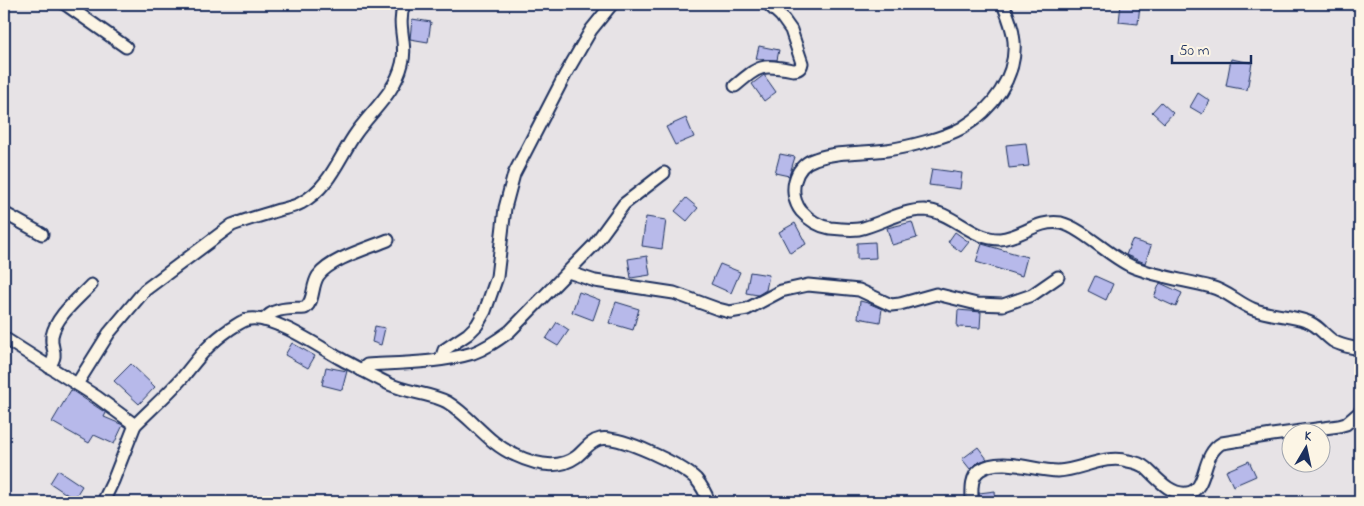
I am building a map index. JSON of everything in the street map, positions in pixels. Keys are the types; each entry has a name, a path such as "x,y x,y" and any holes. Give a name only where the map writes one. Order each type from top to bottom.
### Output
{"street":[{"path":"65,4 126,47"},
{"path":"77,384 109,333 145,290 232,225 300,204 316,194 327,181 355,135 392,89 402,65 404,54 400,16 404,4"},
{"path":"441,359 444,350 468,334 477,325 485,312 497,277 505,208 514,174 565,75 591,30 613,4 622,4"},
{"path":"735,86 752,72 762,67 771,66 796,70 801,66 802,63 791,30 782,16 768,4"},
{"path":"1003,4 1014,41 1014,54 1011,68 999,94 975,119 945,135 889,150 815,159 806,163 801,168 794,184 796,201 800,209 814,223 834,228 859,228 922,210 944,214 984,236 993,238 1012,236 1045,223 1062,224 1071,227 1131,266 1174,280 1220,290 1244,306 1255,310 1309,322 1336,342 1360,349"},
{"path":"361,370 368,366 441,359 474,352 494,343 510,331 594,245 624,204 664,173"},
{"path":"4,213 42,234"},
{"path":"264,320 270,314 280,309 304,308 311,302 315,281 323,270 335,262 388,240"},
{"path":"568,272 595,281 674,293 718,310 730,312 747,309 781,291 808,285 859,290 891,305 936,294 977,304 1003,305 1032,295 1058,277"},
{"path":"49,367 55,356 52,335 56,327 64,313 91,285"},
{"path":"103,502 135,425 183,376 217,337 241,321 258,319 296,333 361,370 402,390 445,402 456,409 500,448 529,461 541,464 564,462 574,458 599,439 617,440 668,461 695,478 702,487 709,502"},
{"path":"4,338 77,384 135,425"},
{"path":"972,502 972,485 976,474 985,468 1003,464 1037,470 1062,471 1104,461 1126,460 1144,467 1168,487 1182,493 1189,492 1198,486 1209,456 1216,447 1222,444 1339,426 1346,424 1360,412"},
{"path":"1189,492 1196,502"}],"building":[{"path":"1121,4 1140,4 1138,24 1119,22"},
{"path":"412,19 431,22 428,42 410,39"},
{"path":"759,46 779,50 777,60 756,59"},
{"path":"1231,59 1252,63 1247,90 1226,86"},
{"path":"764,75 776,92 764,101 752,84"},
{"path":"1198,93 1210,101 1202,114 1190,107"},
{"path":"1161,102 1173,113 1164,123 1152,112"},
{"path":"686,118 694,137 675,145 666,127"},
{"path":"1026,143 1029,166 1009,168 1006,145"},
{"path":"780,154 795,157 789,176 775,173"},
{"path":"932,169 962,173 960,189 929,185"},
{"path":"686,198 698,208 687,221 675,211"},
{"path":"646,217 666,220 662,249 642,246"},
{"path":"912,222 917,238 892,245 887,228"},
{"path":"795,223 806,244 790,253 779,232"},
{"path":"955,232 969,242 961,252 948,242"},
{"path":"1132,240 1151,246 1145,263 1126,255"},
{"path":"875,242 876,258 857,259 857,243"},
{"path":"982,244 1027,257 1022,276 976,262"},
{"path":"647,256 650,275 631,278 628,259"},
{"path":"720,264 740,272 731,293 711,284"},
{"path":"750,272 769,275 766,290 758,295 746,293"},
{"path":"1095,276 1113,284 1106,300 1088,291"},
{"path":"1160,283 1182,293 1176,307 1154,297"},
{"path":"579,292 600,300 593,320 572,312"},
{"path":"860,301 882,309 880,322 858,318"},
{"path":"616,302 639,309 633,330 609,323"},
{"path":"958,310 981,312 980,328 957,327"},
{"path":"557,322 569,330 558,346 546,339"},
{"path":"375,326 385,328 381,345 372,342"},
{"path":"292,343 315,356 308,368 285,355"},
{"path":"131,364 155,387 139,404 114,381"},
{"path":"326,367 347,371 342,390 322,385"},
{"path":"71,390 106,413 104,417 123,425 114,444 94,435 89,443 52,422"},
{"path":"978,447 987,459 977,463 970,469 962,459"},
{"path":"1249,461 1256,476 1233,486 1226,471"},
{"path":"58,470 82,486 74,499 50,483"},
{"path":"995,491 996,502 981,502 979,493"}]}
